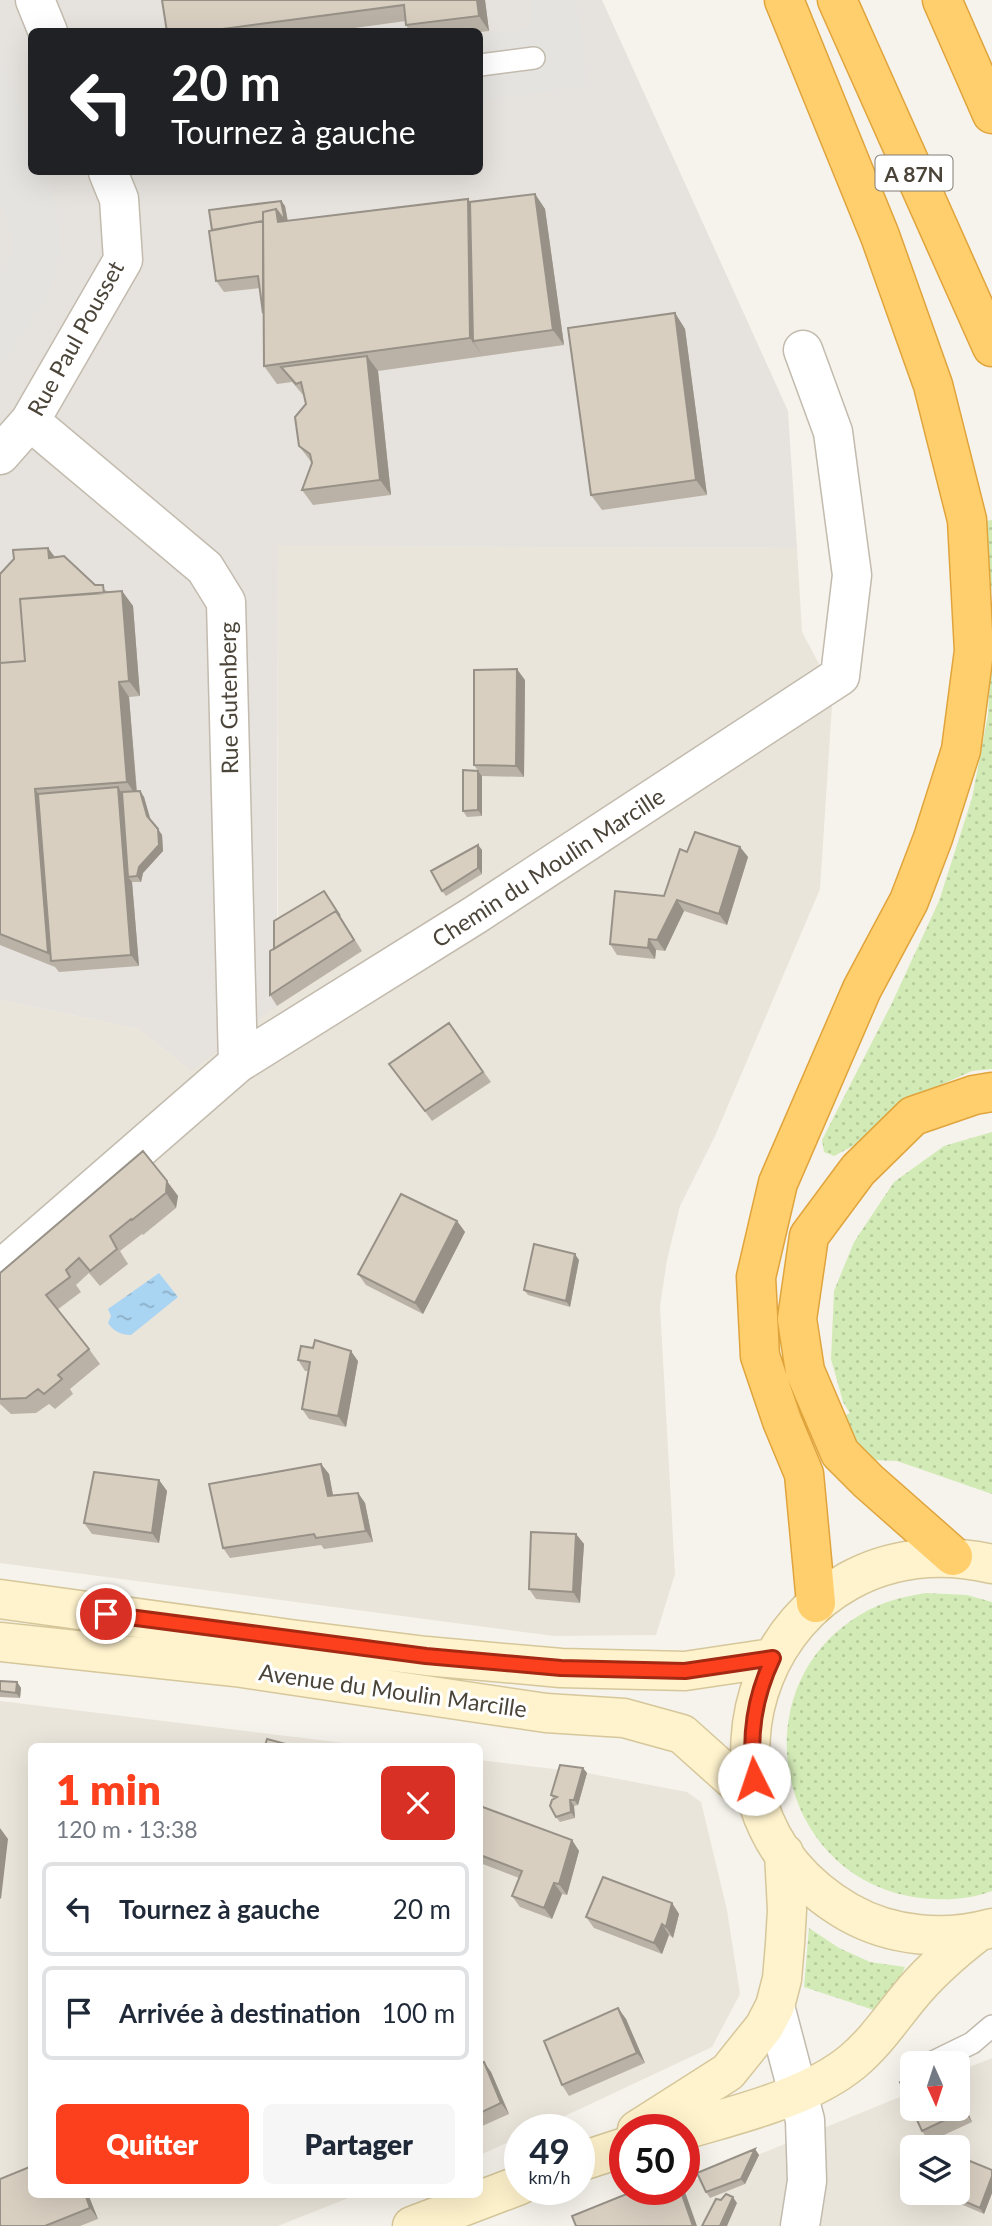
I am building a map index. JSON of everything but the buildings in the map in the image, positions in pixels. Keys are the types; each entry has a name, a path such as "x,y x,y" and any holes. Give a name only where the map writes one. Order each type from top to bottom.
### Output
{"highway":[{"path":"784,0 880,236 933,385 967,520 974,651 961,750 933,838 909,901 862,989 778,1183 756,1278 760,1356 804,1474 816,1603"},
{"name":"A 87N","path":"837,0 992,347"},
{"path":"942,0 992,114"},
{"path":"953,1556 840,1453 805,1371 797,1319 809,1236 858,1170 912,1116 974,1095 992,1092"}],"main road":[{"path":"985,1930 953,1936 929,1936 880,1926 857,1917 816,1890 784,1853 759,1803 751,1754 751,1729 762,1680 773,1658 792,1629 816,1603 857,1576 904,1560 953,1556 992,1564"},
{"name":"Avenue du Moulin Marcille","path":"0,1599 426,1656 561,1668 685,1671 773,1658"},
{"name":"Avenue du Moulin Marcille","path":"0,1642 234,1667 546,1713 624,1718 682,1734 759,1803"},
{"path":"662,2114 728,2072 764,2027 775,2006 782,1979 786,1933 784,1853"},
{"path":"700,2125 799,2094 850,2063 879,2035 934,1969 985,1930"},
{"path":"412,2226 504,2191"}],"street":[{"path":"35,0 46,28"},
{"name":"Rue Paul Pousset","path":"0,454 30,421 123,260 120,199 109,175"},
{"name":"Chemin du Moulin Marcille","path":"0,1270 237,1063 475,915 840,676 852,575 833,432 803,350"},
{"name":"Rue Gutenberg","path":"30,421 205,568 226,602 237,1063"},
{"path":"775,2006 805,2120 807,2181 800,2226"}],"lane":[{"path":"483,65 534,58"},
{"path":"956,2051 972,2043 992,2026"}],"shaded area":[{"path":"0,0 602,0 788,411 797,548 278,546 277,1006 191,1071 139,1029 0,1000"},
{"path":"531,0 577,0 588,86 483,101 483,36 533,28"},
{"path":"1,58 28,130 28,175 45,175 58,209 60,253 50,291 0,366 0,277 13,255 13,237 0,199"},
{"path":"278,546 797,548 802,632 833,690 820,889 715,1136 680,1206 667,1260 660,1306 675,1574 656,1635 554,1636 0,1563 0,1000 139,1029 191,1071 278,926"},
{"path":"0,1701 344,1743 28,1743 28,2198 348,2198 278,2226 0,2226"},
{"path":"483,1760 587,1773 687,1792 701,1802 727,1910 740,1994 712,2047 569,2114 504,2114 504,2144 483,2154"},
{"path":"992,2058 992,2226 581,2226 634,2205 700,2205 700,2178 900,2097 900,2121 970,2121 970,2067"}],"green space":[{"path":"992,520 992,593 984,528 985,521"},
{"path":"992,629 992,1069 972,1071 900,1103 853,1146 834,1156 824,1152 822,1140 892,1003 939,901 972,798 988,715"},
{"path":"992,1132 992,1494 897,1461 870,1460 840,1418 850,1413 843,1402 831,1359 834,1291 854,1242 894,1182 944,1146"},
{"path":"926,1593 967,1595 992,1602 992,1891 961,1898 929,1899 908,1896 864,1880 829,1852 804,1817 790,1776 787,1733 796,1691 817,1652 852,1620 878,1605"},
{"path":"809,1928 839,1948 870,1962 905,1967 898,1983 874,2010 804,1987"}],"water":[{"path":"159,1273 178,1297 131,1335 115,1330 108,1323 111,1316 108,1309"}],"route":[{"path":"106,1614 426,1656 561,1668 685,1671 773,1658 762,1680 751,1729 754,1779"}]}
